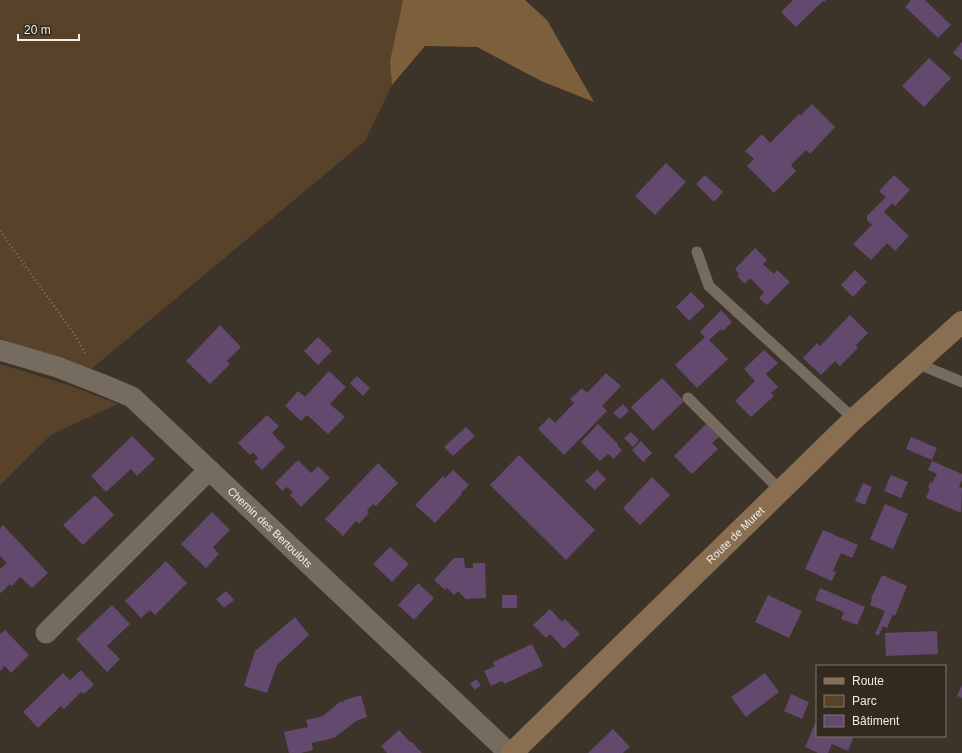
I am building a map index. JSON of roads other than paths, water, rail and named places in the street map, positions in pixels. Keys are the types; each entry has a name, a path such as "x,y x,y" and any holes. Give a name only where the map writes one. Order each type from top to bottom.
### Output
{"main road":[{"name":"Route de Muret","path":"512,753 854,419 962,322"}],"street":[{"name":"Chemin des Bertoulots","path":"0,350 56,367 132,397 509,753"},
{"path":"46,633 209,470"}],"lane":[{"path":"697,252 709,286 854,419"},
{"path":"916,362 962,382"},
{"path":"688,398 780,490"}]}
